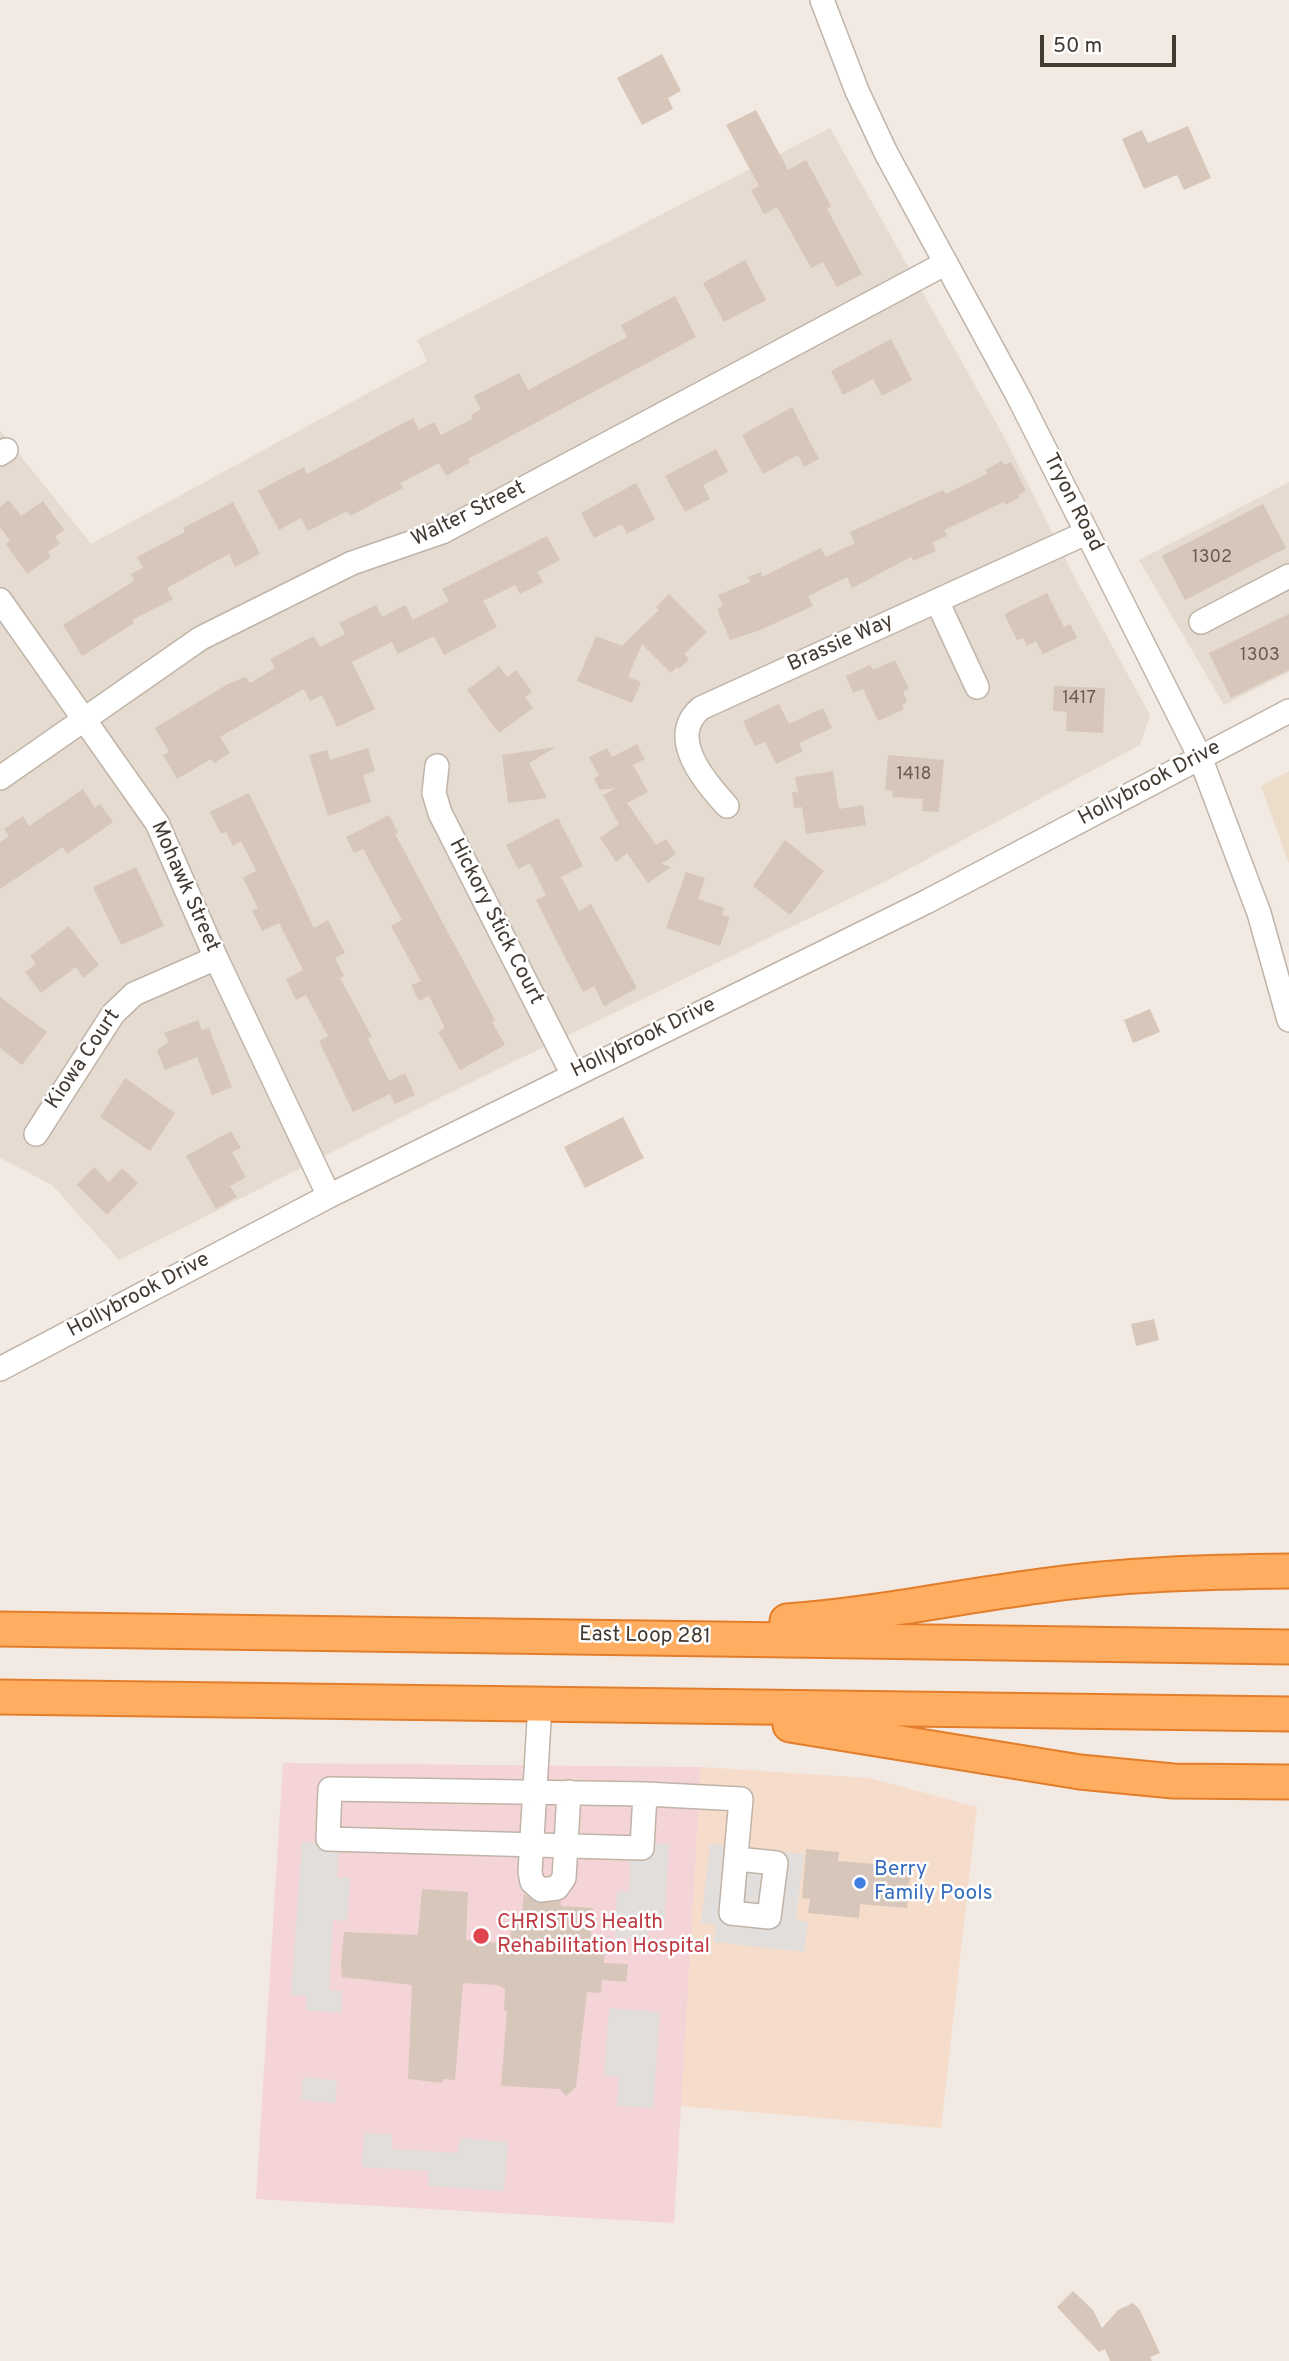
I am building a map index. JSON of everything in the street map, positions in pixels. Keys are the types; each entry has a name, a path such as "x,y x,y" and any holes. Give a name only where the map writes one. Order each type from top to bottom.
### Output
{"highway":[{"path":"650,1637 748,1623 863,1613 1112,1578 1183,1572 1289,1571"},
{"name":"East Loop 281","path":"0,1629 1289,1647"},
{"path":"0,1697 1289,1714"},
{"path":"656,1705 828,1730 1080,1772 1173,1781 1289,1782"}],"street":[{"name":"Tryon Road","path":"822,0 871,122 1200,757 1259,913 1289,1020"},
{"name":"Walter Street","path":"0,778 201,638 352,563 442,532 946,263"},
{"name":"Brassie Way","path":"727,806 704,778 687,745 687,727 696,712 1086,533"},
{"path":"1201,622 1289,576"},
{"name":"Mohawk Street","path":"0,600 85,718 156,824 216,958 329,1196"},
{"path":"937,601 978,687"},
{"name":"Hollybrook Drive","path":"0,1369 329,1196 572,1073 926,902 1289,710"},
{"name":"Hickory Stick Court","path":"437,766 434,793 440,813 572,1073"},
{"name":"Kiowa Court","path":"36,1133 113,1014 126,999 216,958"},
{"path":"540,1704 532,1882 546,1891 557,1888 564,1878 569,1792"},
{"path":"645,1794 642,1848 328,1839 330,1789 645,1794 741,1799 737,1859"}],"shaded area":[{"path":"830,128 1003,435 1075,578 1150,715 1140,745 890,879 447,1094 119,1260 52,1185 0,1158 0,430 91,544 427,361 417,340"},
{"path":"1289,482 1289,672 1224,705 1139,560"},
{"path":"1289,771 1289,864 1261,786"},
{"name":"CHRISTUS Health Rehabilitation Hospital","path":"283,1763 701,1767 674,2223 256,2199"},
{"path":"701,1767 869,1778 977,1807 941,2128 679,2106"},
{"path":"302,1842 339,1845 337,1877 350,1878 347,1921 333,1920 329,1990 342,1991 341,2013 306,2010 306,1996 291,1995"},
{"path":"631,1842 669,1844 664,1929 648,1928 647,1939 615,1938 617,1892 629,1891"},
{"path":"710,1844 804,1854 796,1920 808,1922 804,1952 714,1942 716,1925 701,1923"},
{"path":"609,2008 660,2012 653,2108 617,2106 619,2077 604,2076"},
{"path":"303,2077 337,2080 335,2103 301,2100"},
{"path":"364,2133 392,2134 392,2149 458,2153 460,2138 508,2142 504,2191 428,2186 429,2171 362,2167"}],"building":[{"path":"662,54 681,91 668,98 673,109 642,125 617,78"},
{"path":"756,110 788,170 806,160 831,206 827,209 862,274 837,287 823,262 811,268 777,207 764,214 751,190 759,186 726,125"},
{"path":"1188,126 1211,178 1184,190 1177,175 1144,189 1122,139 1142,130 1148,143"},
{"path":"745,260 766,300 724,322 703,283"},
{"path":"675,296 696,337 468,459 470,462 446,476 439,463 400,483 403,488 350,516 347,511 308,531 301,518 279,530 258,491 304,467 307,474 413,418 419,430 434,422 441,435 472,419 471,415 481,409 474,396 519,373 528,390 627,337 621,325"},
{"path":"891,339 912,380 882,396 873,379 843,395 831,371"},
{"path":"792,407 819,459 804,467 798,455 763,474 742,435"},
{"path":"716,449 728,472 703,485 710,499 685,512 665,476"},
{"path":"1002,461 1004,465 1011,462 1026,491 1018,495 1020,497 944,530 947,536 932,543 936,551 913,561 911,557 852,588 847,577 808,596 813,606 758,631 730,640 717,609 723,606 718,595 750,582 748,577 761,572 762,577 821,548 826,557 855,543 850,532 943,490 946,494 987,474 985,470"},
{"path":"636,483 655,519 627,534 622,524 594,538 581,513"},
{"path":"9,500 21,516 43,501 64,530 55,537 60,543 48,552 51,557 27,574 6,544 10,541 0,527 0,507"},
{"path":"233,502 260,554 235,567 229,554 167,588 173,599 132,620 134,623 82,656 63,625 134,581 131,574 143,568 137,557 185,532 183,528"},
{"path":"1263,504 1286,548 1185,600 1162,556"},
{"path":"547,536 560,560 537,572 543,582 520,594 515,585 483,601 497,627 444,655 434,636 398,654 392,642 352,662 375,709 337,727 322,695 310,701 304,689 220,737 230,753 214,763 211,759 177,779 163,755 169,752 155,728 228,684 246,677 250,683 275,668 270,659 314,636 320,647 345,634 339,623 376,605 382,617 405,605 413,620 449,601 442,589"},
{"path":"1047,593 1064,627 1070,624 1077,638 1043,654 1036,641 1027,646 1023,638 1017,640 1004,614"},
{"path":"669,594 707,632 684,654 689,659 679,669 677,667 671,673 642,644 628,677 641,682 632,703 577,681 596,636 622,646 659,610 656,607"},
{"path":"1289,614 1289,670 1231,698 1209,653"},
{"path":"895,660 909,689 903,692 907,702 902,705 904,709 878,721 863,689 853,693 846,676 870,665 873,670"},
{"path":"499,666 507,677 516,670 532,692 525,697 533,708 499,733 467,690"},
{"path":"1054,686 1105,688 1103,733 1066,731 1067,712 1053,711"},
{"path":"779,704 789,724 823,708 832,728 799,743 803,751 776,764 765,742 755,746 743,721"},
{"path":"637,744 645,759 633,765 648,792 627,803 656,845 666,839 676,854 661,864 671,867 648,883 627,853 616,862 600,838 619,824 603,795 616,788 600,790 594,778 599,776 589,757 607,748 612,757"},
{"path":"556,747 529,763 547,798 508,803 502,755"},
{"path":"368,748 375,771 363,775 371,802 328,816 309,755 327,750 330,760"},
{"path":"888,755 944,760 939,812 922,811 923,799 892,797 893,791 885,790"},
{"path":"833,771 839,809 863,805 866,825 806,834 802,807 794,808 792,792 798,792 795,777"},
{"path":"83,789 95,808 100,804 113,822 67,854 63,847 0,889 0,842 9,836 4,829 23,816 29,826"},
{"path":"249,793 314,928 328,920 345,953 335,958 344,976 340,978 372,1037 368,1039 389,1081 405,1073 415,1095 395,1104 390,1094 353,1112 319,1041 328,1036 306,995 296,1000 286,979 303,970 279,923 262,931 252,911 258,908 243,878 256,871 241,841 233,846 226,832 221,834 210,812"},
{"path":"389,815 398,833 395,834 495,1020 492,1022 505,1045 460,1070 438,1032 445,1028 429,996 419,1001 411,985 421,981 391,926 402,920 363,849 354,853 346,837"},
{"path":"558,818 583,866 561,877 579,911 591,904 637,988 604,1006 594,986 583,992 570,967 536,900 546,895 530,863 518,869 506,845"},
{"path":"785,840 824,871 790,915 753,886"},
{"path":"136,867 164,926 121,945 93,887"},
{"path":"686,872 705,878 698,899 724,908 722,915 730,917 720,946 666,928"},
{"path":"69,926 99,965 83,978 76,967 41,993 25,972 36,964 30,956"},
{"path":"0,997 47,1032 22,1065 0,1048"},
{"path":"1150,1009 1160,1032 1133,1043 1124,1020"},
{"path":"198,1020 202,1030 209,1028 232,1087 212,1095 197,1057 165,1070 157,1050 169,1042 164,1033"},
{"path":"125,1078 175,1113 150,1151 100,1117"},
{"path":"623,1117 644,1158 585,1188 564,1147"},
{"path":"231,1131 241,1148 232,1152 246,1177 230,1186 237,1197 216,1209 186,1156"},
{"path":"94,1167 109,1182 122,1168 138,1183 107,1215 77,1185"},
{"path":"1154,1319 1159,1340 1136,1346 1131,1324"},
{"name":"Berry Family Pools","path":"806,1849 839,1852 838,1861 911,1867 907,1908 860,1904 859,1918 808,1913 810,1899 802,1898"},
{"path":"422,1889 468,1892 466,1940 510,1944 512,1919 521,1919 524,1894 537,1903 561,1901 561,1906 593,1908 590,1946 605,1947 604,1963 628,1964 626,1982 602,1980 601,1993 587,1992 576,2087 566,2096 560,2089 501,2086 507,2011 504,2011 505,1989 498,1985 463,1983 455,2080 443,2079 443,2083 408,2079 412,1985 342,1977 341,1965 344,1932 418,1935"},
{"path":"1073,2291 1093,2310 1102,2328 1118,2310 1133,2303 1140,2310 1160,2353 1150,2357 1152,2361 1110,2361 1105,2349 1099,2352 1057,2307"}],"place":[{"name":"Berry Family Pools","path":"860,1883"},
{"name":"CHRISTUS Health Rehabilitation Hospital","path":"481,1936"}]}
